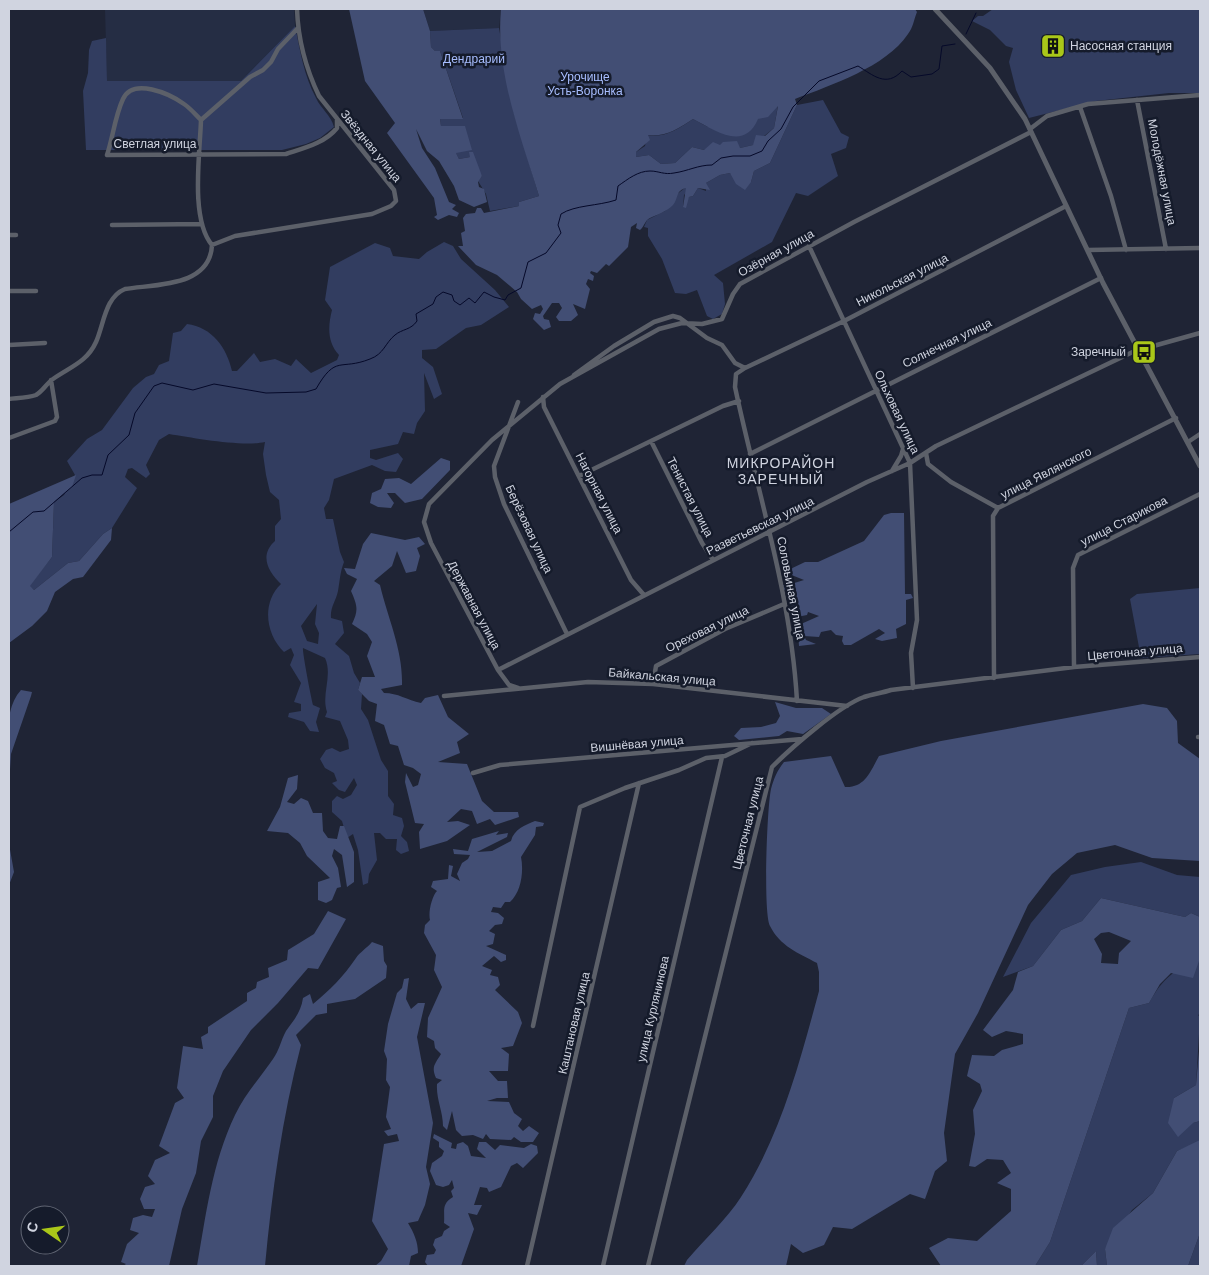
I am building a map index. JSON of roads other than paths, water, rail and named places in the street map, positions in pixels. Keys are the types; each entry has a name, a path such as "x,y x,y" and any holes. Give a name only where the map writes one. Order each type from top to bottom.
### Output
{"street":[{"name":"Звёздная улица","path":"212,245 235,236 355,217 391,206 396,201 394,190 336,119 313,84 298,28 297,9"},
{"path":"935,9 993,72 1030,131 1101,278 1200,466"},
{"path":"9,399 34,396 43,390 51,380 72,369 89,354 117,292 191,278 209,262 212,245 206,238 201,224 198,192 201,120 250,77 263,70 271,62 278,49 298,28"},
{"name":"Светлая улица","path":"201,120 185,104 174,99 141,87 131,89 124,97 107,154 286,154 313,146 332,135 338,128 336,119"},
{"path":"1126,250 1111,196 1080,106 1200,95"},
{"name":"Молодёжная улица","path":"1137,100 1166,249"},
{"name":"Озёрная улица","path":"424,522 429,504 506,428 543,397 573,377 659,329 682,323 702,324 722,319 733,294 740,284 1030,131 1047,116 1080,106"},
{"name":"Никольская улица","path":"745,368 844,321 1066,206"},
{"path":"112,225 201,224"},
{"path":"9,235 16,235"},
{"name":"Ольховая улица","path":"809,246 910,463 917,620 911,653 913,688"},
{"path":"1088,250 1200,248"},
{"name":"Солнечная улица","path":"750,454 1101,278"},
{"path":"9,291 36,291"},
{"path":"573,377 575,373 614,346 665,317 680,318 689,323 708,338 722,345 735,364 745,368"},
{"name":"Разветьевская улица","path":"498,670 713,560 910,463 926,453 1139,350 1200,333"},
{"path":"9,345 45,343"},
{"name":"Соловьиная улица","path":"745,368 738,371 735,378 784,604 794,658 797,701"},
{"path":"9,438 55,421 58,417 51,380"},
{"name":"Нагорная улица","path":"543,397 544,407 631,580 644,595"},
{"path":"579,476 739,401"},
{"name":"Берёзовая улица","path":"518,402 506,428 494,466 495,477 504,504 567,634"},
{"name":"улица Являнского","path":"994,678 993,516 998,508 1176,418"},
{"path":"1188,442 1199,435"},
{"name":"Тенистая улица","path":"651,441 702,543 713,560"},
{"path":"892,471 901,456 903,448"},
{"path":"926,453 928,464 951,482 998,508"},
{"name":"улица Старикова","path":"1074,668 1073,568 1078,555 1200,494"},
{"name":"Державная улица","path":"424,522 431,543 498,670 509,684 518,688"},
{"name":"Ореховая улица","path":"653,684 656,666 725,630 784,604"},
{"name":"Цветочная улица","path":"648,1266 772,767 804,739 848,706 863,698 913,688 1074,668 1200,657"},
{"name":"Байкальская улица","path":"444,696 588,682 653,684 848,706"},
{"name":"Вишнёвая улица","path":"473,773 500,765 804,739"},
{"path":"533,1026 580,807 706,758 722,757 752,743"},
{"name":"улица Курлянинова","path":"603,1266 722,757"},
{"name":"Каштановая улица","path":"527,1266 639,783"}],"waterway":[{"path":"966,34 976,13"},
{"path":"9,532 33,512 44,511 82,478 102,475 108,455 129,435 135,413 154,386 162,383 193,390 214,384 266,393 306,392 316,389 323,378 334,367 375,357 395,335 415,324 417,321 416,314 433,304 436,297 443,292 452,295 454,301 460,305 469,298 475,303 484,292 505,300 508,295 521,288 528,262 546,253 561,233 558,225 561,214 573,209 616,200 618,186 641,172 674,173 712,165 721,158 750,156 762,151 768,141 781,129 793,107 819,81 858,66 874,76 885,79 890,79 902,71 911,77 932,74 939,69 942,46 955,44"}],"place":[{"name":"Насосная станция","path":"1053,46"},
{"name":"Заречный","path":"1144,352"}],"district":[{"name":"МИКРОРАЙОН ЗАРЕЧНЫЙ","path":"781,472"}],"park label":[{"name":"Дендрарий","path":"474,59"},
{"name":"Урочище Усть-Воронка","path":"585,84"}]}
